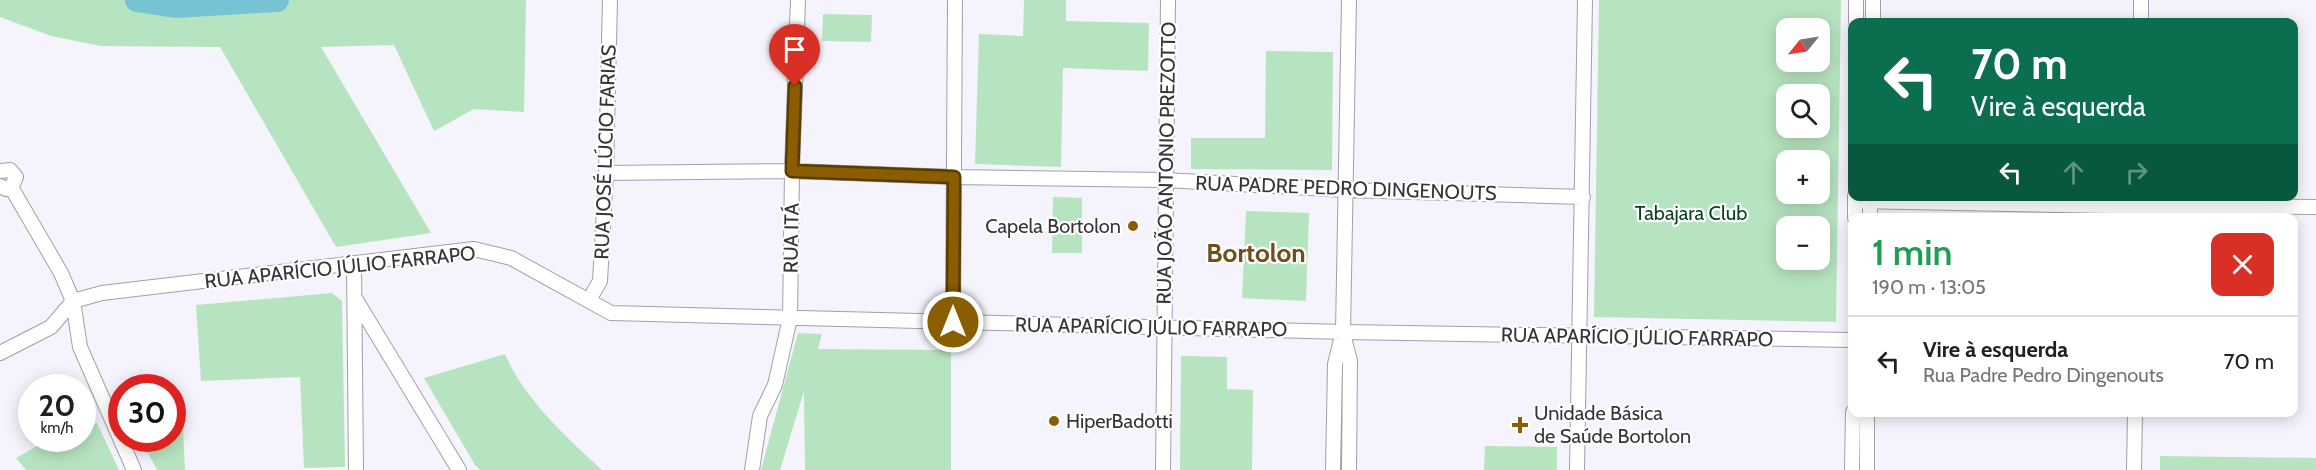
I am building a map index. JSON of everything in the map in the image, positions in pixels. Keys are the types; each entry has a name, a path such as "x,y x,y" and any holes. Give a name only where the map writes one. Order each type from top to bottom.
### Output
{"street":[{"name":"RUA JOSÉ LÚCIO FARIAS","path":"589,300 600,280 606,173 610,0"},
{"name":"RUA ITÁ","path":"752,470 760,416 775,385 790,318 798,0"},
{"path":"953,322 955,0"},
{"name":"RUA JOÃO ANTONIO PREZOTTO","path":"1162,470 1168,0"},
{"path":"1333,470 1335,364 1342,332 1349,0"},
{"path":"1577,470 1585,0"},
{"path":"1856,0 1856,18"},
{"path":"1873,18 1874,0"},
{"path":"2141,0 2141,18"},
{"path":"0,169 10,170 15,174 15,181 5,187 61,273 73,301 80,347 134,470"},
{"name":"RUA PADRE PEDRO DINGENOUTS","path":"606,173 792,171 954,177 1165,180 1345,190 1583,197"},
{"path":"1937,201 2139,207 2316,207"},
{"name":"RUA APARÍCIO JÚLIO FARRAPO","path":"73,301 102,293 474,249 511,258 611,313 1342,332 1848,340"},
{"path":"354,264 356,470"},
{"path":"355,298 459,470"},
{"path":"0,353 51,327 73,301"},
{"path":"1342,332 1350,361 1349,470"},
{"path":"1334,413 1350,414"},
{"path":"1854,417 1867,470"},
{"path":"1852,470 1866,417"},
{"path":"2134,470 2135,417"}],"green space":[{"path":"0,0 526,0 524,112 474,109 434,131 394,45 321,47 431,233 336,247 220,47 101,46 51,36 0,17"},
{"path":"1024,0 1066,0 1066,21 1149,23 1148,71 1063,68 1061,167 975,164 979,34 1023,36"},
{"name":"Tabajara Club","path":"1599,0 1841,0 1836,322 1594,317"},
{"path":"823,14 872,15 871,42 822,41"},
{"path":"1266,51 1333,52 1332,170 1191,169 1191,138 1265,138"},
{"path":"1053,197 1082,198 1082,253 1052,253"},
{"path":"1246,211 1309,213 1306,301 1242,298"},
{"path":"332,293 342,301 345,467 304,468 300,377 201,381 196,305"},
{"path":"798,333 822,334 818,349 951,350 951,470 805,470 804,391 780,470 761,470"},
{"path":"505,354 513,371 535,402 561,431 602,470 480,470 475,465 424,378"},
{"path":"1181,356 1227,357 1227,389 1253,390 1252,470 1180,470"},
{"path":"96,423 108,446 108,452 111,452 119,470 26,470 16,458 26,452 96,452"},
{"path":"1485,446 1557,447 1557,470 1484,470"},
{"path":"147,452 184,452 185,470 157,470"},
{"path":"2160,456 2316,458 2316,470 2160,470"}],"waterway":[{"path":"137,0 175,6 277,0"},
{"path":"197,0 198,5"}],"place":[{"name":"Capela Bortolon","path":"1133,226"},
{"name":"HiperBadotti","path":"1054,421"},
{"name":"Unidade Básica de Saúde Bortolon","path":"1520,425"}],"district":[{"name":"Bortolon","path":"1256,253"}],"route":[{"path":"795,86 792,171 954,177 953,322"}]}
